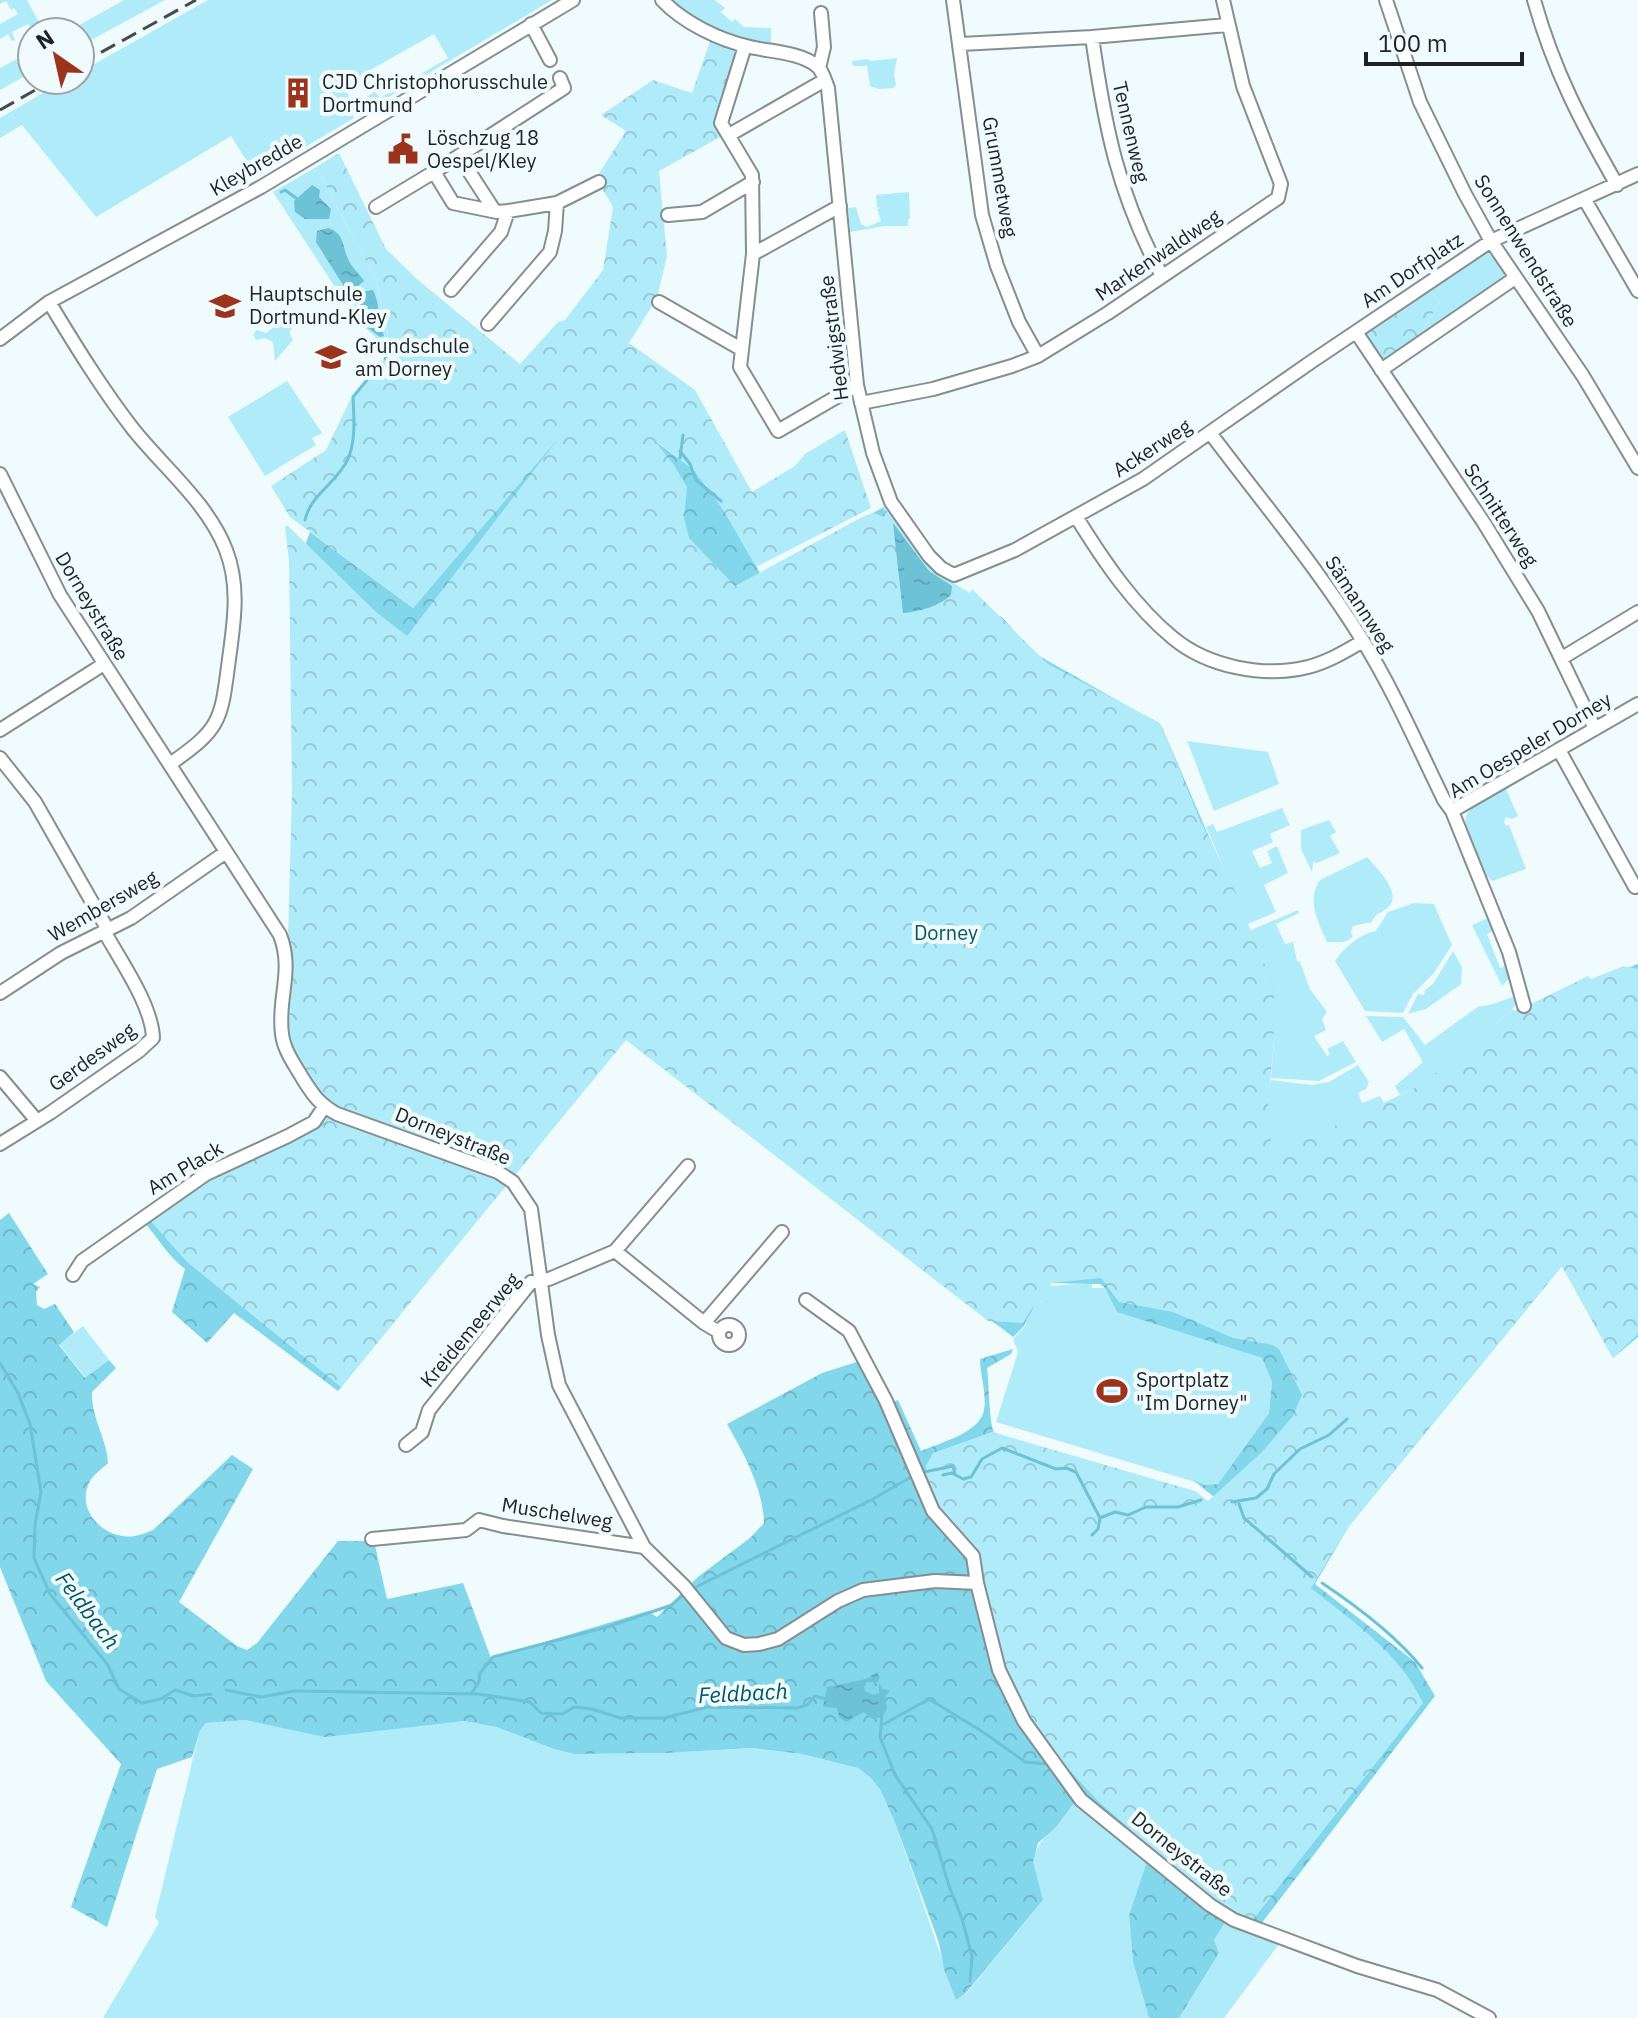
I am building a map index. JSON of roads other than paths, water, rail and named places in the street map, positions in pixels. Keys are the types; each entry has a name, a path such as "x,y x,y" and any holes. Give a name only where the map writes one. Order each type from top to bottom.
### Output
{"street":[{"name":"Kleybredde","path":"0,339 49,302 261,187 573,0"},
{"path":"662,0 693,24 745,46 805,58 822,74 729,135"},
{"name":"Grummetweg","path":"953,0 982,215 997,266 1019,322 1038,356"},
{"name":"Markenwaldweg","path":"861,403 959,382 1038,356 1108,313 1281,194 1281,184 1243,86 1223,0"},
{"name":"Sonnenwendstraße","path":"1386,0 1420,102 1440,147 1491,241 1583,376 1638,468"},
{"path":"1534,0 1553,61 1571,104 1617,185"},
{"name":"Hedwigstraße","path":"821,13 824,47 822,74 828,88 857,385 873,453 891,502 929,556 946,571 956,575"},
{"path":"531,24 550,60"},
{"path":"961,44 1227,25"},
{"name":"Tennenweg","path":"1092,37 1102,109 1118,176 1144,242 1162,276"},
{"path":"745,46 721,123 752,175 753,182 753,254 740,367 778,431 857,385"},
{"path":"376,207 564,88 560,78"},
{"path":"451,290 501,232 501,210 459,156"},
{"path":"434,172 453,203 501,210 557,203 599,182"},
{"name":"Am Dorfplatz","path":"1356,332 1491,241 1638,174"},
{"path":"668,215 702,212 753,182"},
{"path":"1585,200 1638,291"},
{"path":"488,324 550,252 557,203"},
{"path":"753,254 840,206"},
{"path":"1381,370 1515,278"},
{"path":"49,302 113,402 205,513 224,544 232,567 235,610 221,714 202,741 170,764"},
{"path":"659,302 741,349"},
{"name":"Schnitterweg","path":"1356,332 1484,523 1538,611 1595,729"},
{"name":"Ackerweg","path":"956,575 1015,550 1143,479 1356,332"},
{"name":"Sämannweg","path":"1211,434 1312,567 1363,641 1452,811"},
{"name":"Dorneystraße","path":"0,474 56,588 280,935 288,963 281,1028 284,1042 314,1096 324,1107 498,1172 522,1192 534,1219 548,1335 559,1385 644,1547 688,1590 726,1638 744,1645 778,1639 838,1601 863,1590 935,1581 977,1583"},
{"path":"1077,518 1112,570 1154,620 1174,639 1199,655 1231,667 1265,671 1307,668 1339,656 1363,641"},
{"path":"1562,658 1638,612"},
{"path":"0,730 104,664"},
{"name":"Am Oespeler Dorney","path":"1524,1006 1509,952 1452,811 1638,704"},
{"path":"1559,750 1635,887"},
{"name":"Gerdesweg","path":"0,758 35,802 106,930 138,992 153,1038 139,1051 0,1144"},
{"name":"Wembersweg","path":"0,993 61,953 131,918 226,852"},
{"path":"1625,868 1638,860"},
{"path":"0,1077 37,1121"},
{"name":"Am Plack","path":"73,1275 82,1261 181,1190 206,1174 270,1146 314,1122 324,1107"},
{"path":"688,1166 615,1251 719,1332"},
{"path":"704,1323 782,1232"},
{"name":"Kreidemeerweg","path":"406,1445 422,1432 429,1410 531,1282 541,1281 615,1251"},
{"name":"Dorneystraße","path":"806,1300 849,1331 886,1401 933,1511 973,1556 999,1670 1024,1721 1081,1800 1210,1905 1234,1920 1357,1966 1437,1990 1489,2018"},
{"name":"Muschelweg","path":"372,1539 466,1530 479,1520 644,1547"}],"water":[{"path":"312,185 320,190 319,197 331,209 329,219 305,219 295,212 294,201"},
{"path":"328,228 340,237 349,261 364,281 357,287 347,289 343,285 316,242 317,231"},
{"path":"373,290 384,336 380,337 368,328 352,300 359,292"},
{"path":"893,523 929,571 952,586 951,595 940,603 903,613"},
{"path":"877,1672 880,1677 878,1682 866,1682 864,1686 865,1691 873,1695 879,1693 879,1683 883,1689 890,1690 885,1697 887,1709 882,1717 872,1719 864,1712 846,1722 839,1717 837,1708 823,1707 827,1687 866,1679"}],"waterway":[{"path":"281,192 285,190 296,198"},
{"path":"385,359 387,345"},
{"path":"305,520 312,503 348,459 353,436 353,397 380,364"},
{"path":"680,458 683,435"},
{"path":"680,451 690,464 696,480 721,501"},
{"name":"Feldbach","path":"0,1363 18,1393 30,1424 41,1492 35,1525 34,1558 50,1594 108,1665 119,1689 142,1703 161,1699 175,1690 194,1696 211,1694"},
{"path":"1232,1502 1256,1498 1267,1489 1274,1474 1300,1449 1329,1435 1347,1419"},
{"path":"943,1475 952,1473 963,1479 971,1477 982,1459 1002,1448 1056,1469 1066,1468 1076,1472 1100,1518 1115,1512 1128,1515 1146,1507 1178,1507 1201,1500"},
{"path":"924,1472 953,1466 955,1474"},
{"path":"690,1590 911,1477"},
{"path":"1239,1504 1244,1518 1312,1577"},
{"path":"1092,1535 1098,1529 1100,1518"},
{"path":"1322,1583 1375,1622 1422,1668"},
{"path":"471,1694 479,1682 480,1673 493,1657 607,1627 672,1605 684,1594"},
{"name":"Feldbach","path":"226,1690 261,1697 294,1691 479,1694 530,1702 541,1713 563,1714 574,1707 620,1718 665,1718 707,1707 797,1708 807,1705 815,1696 825,1699"},
{"path":"884,1724 929,1699 1025,1762 1047,1764"},
{"name":"Feldbach","path":"882,1714 880,1737 895,1775 932,1829 962,1919 972,1956 970,1981"}],"railway":[{"path":"96,55 196,0"},
{"path":"0,110 25,96"}],"place":[{"name":"CJD Christophorusschule Dortmund","path":"298,93"},
{"name":"Löschzug 18 Oespel/Kley","path":"403,149"},
{"name":"Hauptschule Dortmund-Kley","path":"225,306"},
{"name":"Grundschule am Dorney","path":"331,357"},
{"name":"Sportplatz \"Im Dorney\"","path":"1112,1391"}],"park label":[{"name":"Dorney","path":"946,933"}]}
